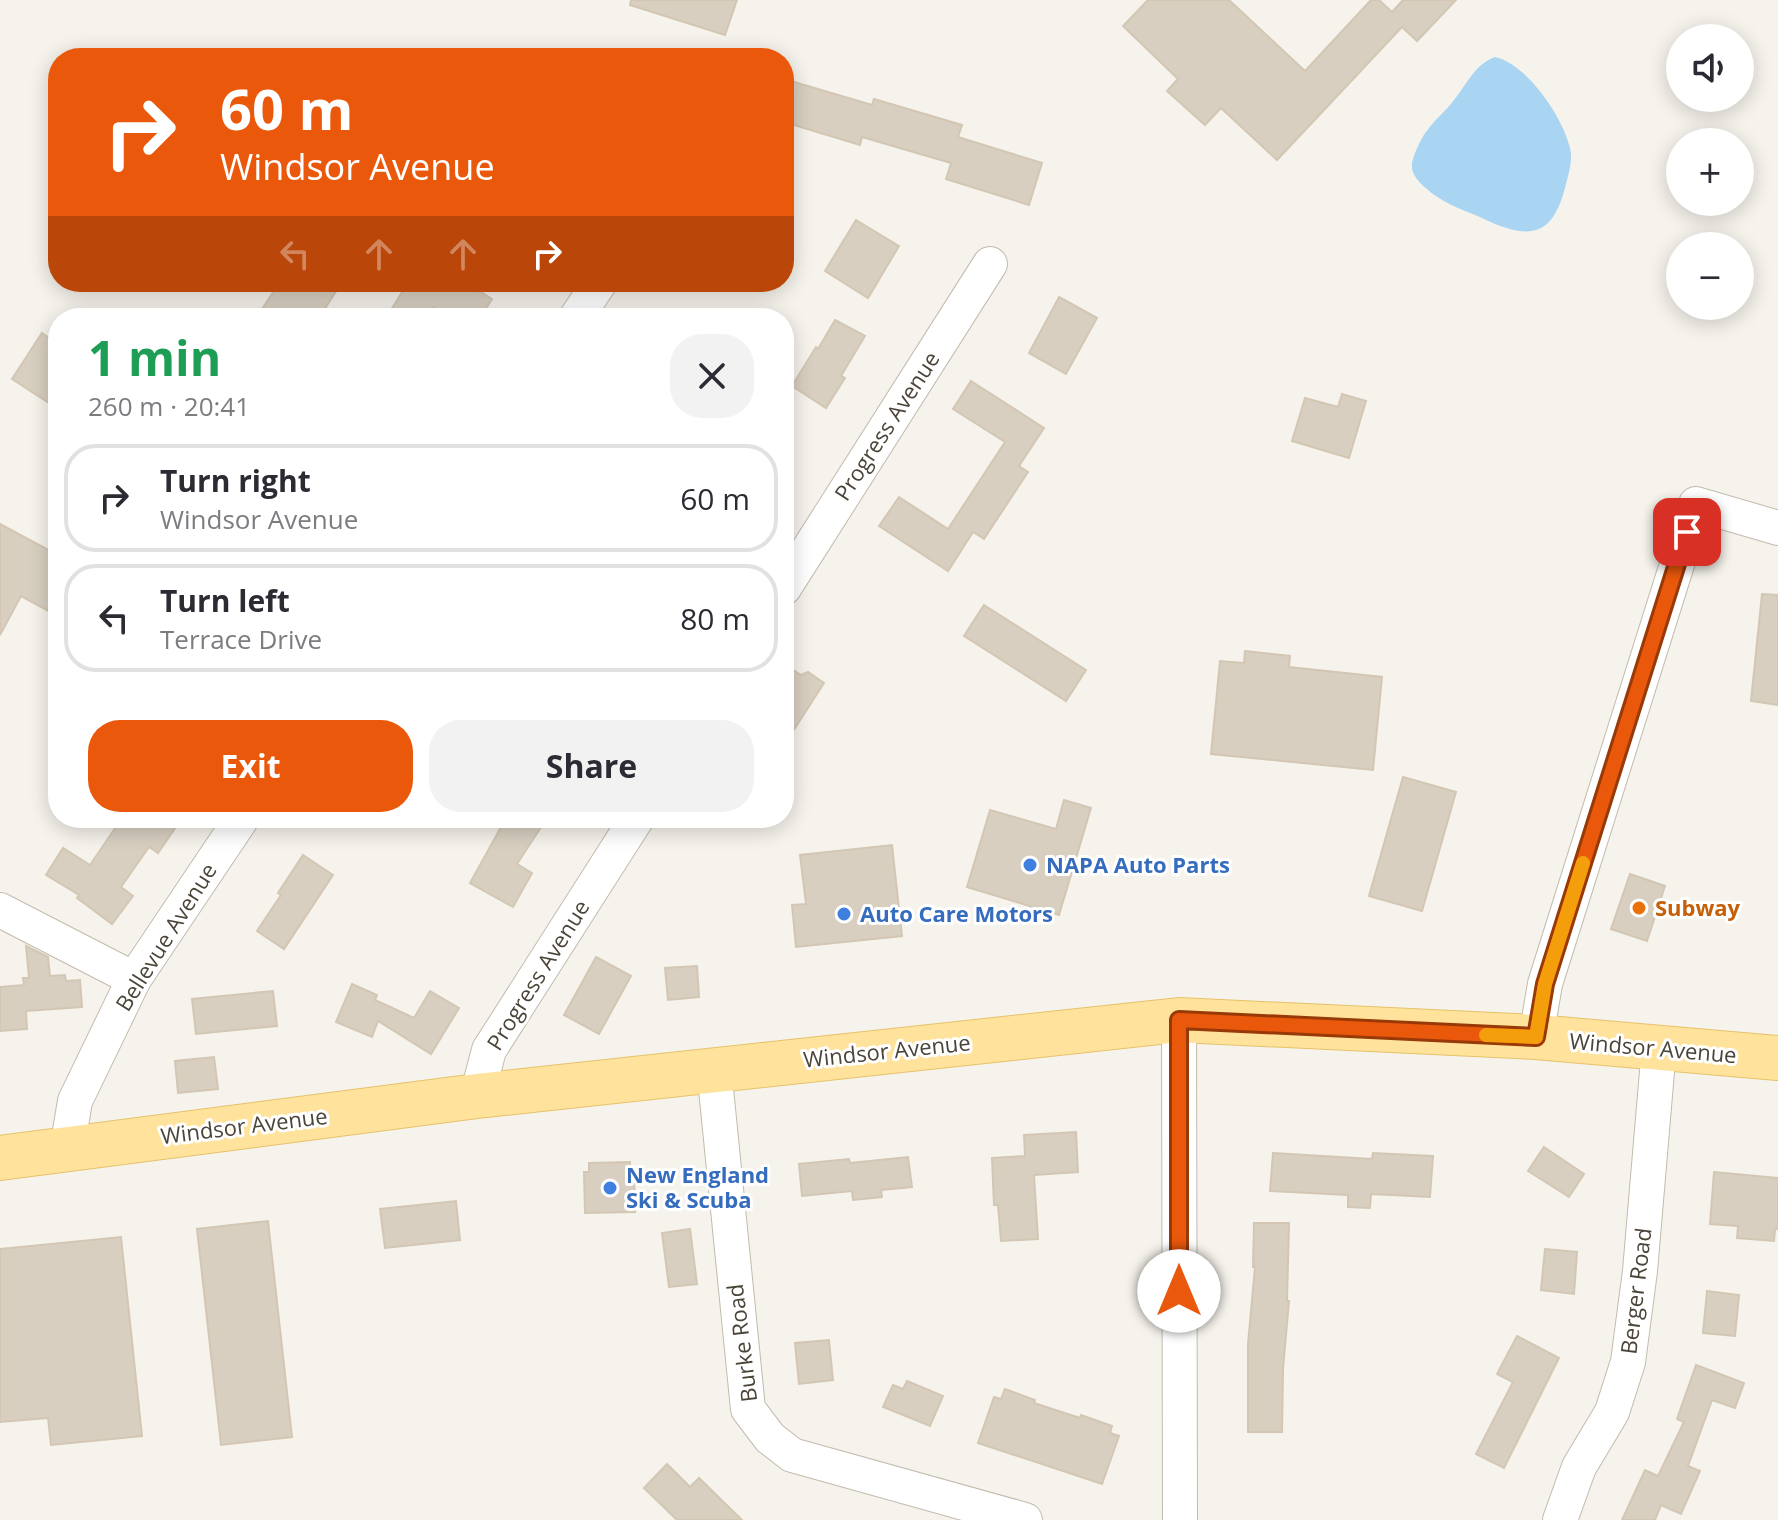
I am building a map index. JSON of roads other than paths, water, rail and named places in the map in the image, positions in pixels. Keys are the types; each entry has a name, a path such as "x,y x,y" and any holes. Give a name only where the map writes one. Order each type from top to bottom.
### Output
{"main road":[{"name":"Windsor Avenue","path":"0,1158 477,1096 1179,1020 1536,1037 1778,1058"}],"street":[{"name":"Progress Avenue","path":"794,572 990,264"},
{"path":"1536,1037 1545,984 1696,504 1778,528"},
{"name":"Bellevue Avenue","path":"67,1149 75,1101 134,979 235,828"},
{"name":"Progress Avenue","path":"477,1096 489,1050 631,828"},
{"path":"0,910 134,979"},
{"path":"1179,1020 1180,1520"},
{"name":"Berger Road","path":"1560,1520 1579,1467 1612,1412 1628,1362 1642,1255 1659,1048"},
{"name":"Burke Road","path":"714,1069 748,1409 770,1438 792,1455 1025,1520"}],"water":[{"path":"1495,57 1519,70 1542,94 1560,122 1570,148 1570,166 1561,202 1546,225 1536,230 1513,230 1450,204 1422,185 1412,169 1415,153 1429,128 1477,69"}],"place":[{"name":"NAPA Auto Parts","path":"1030,865"},
{"name":"Subway","path":"1639,908"},
{"name":"Auto Care Motors","path":"844,914"},
{"name":"New England Ski & Scuba","path":"610,1188"}]}
